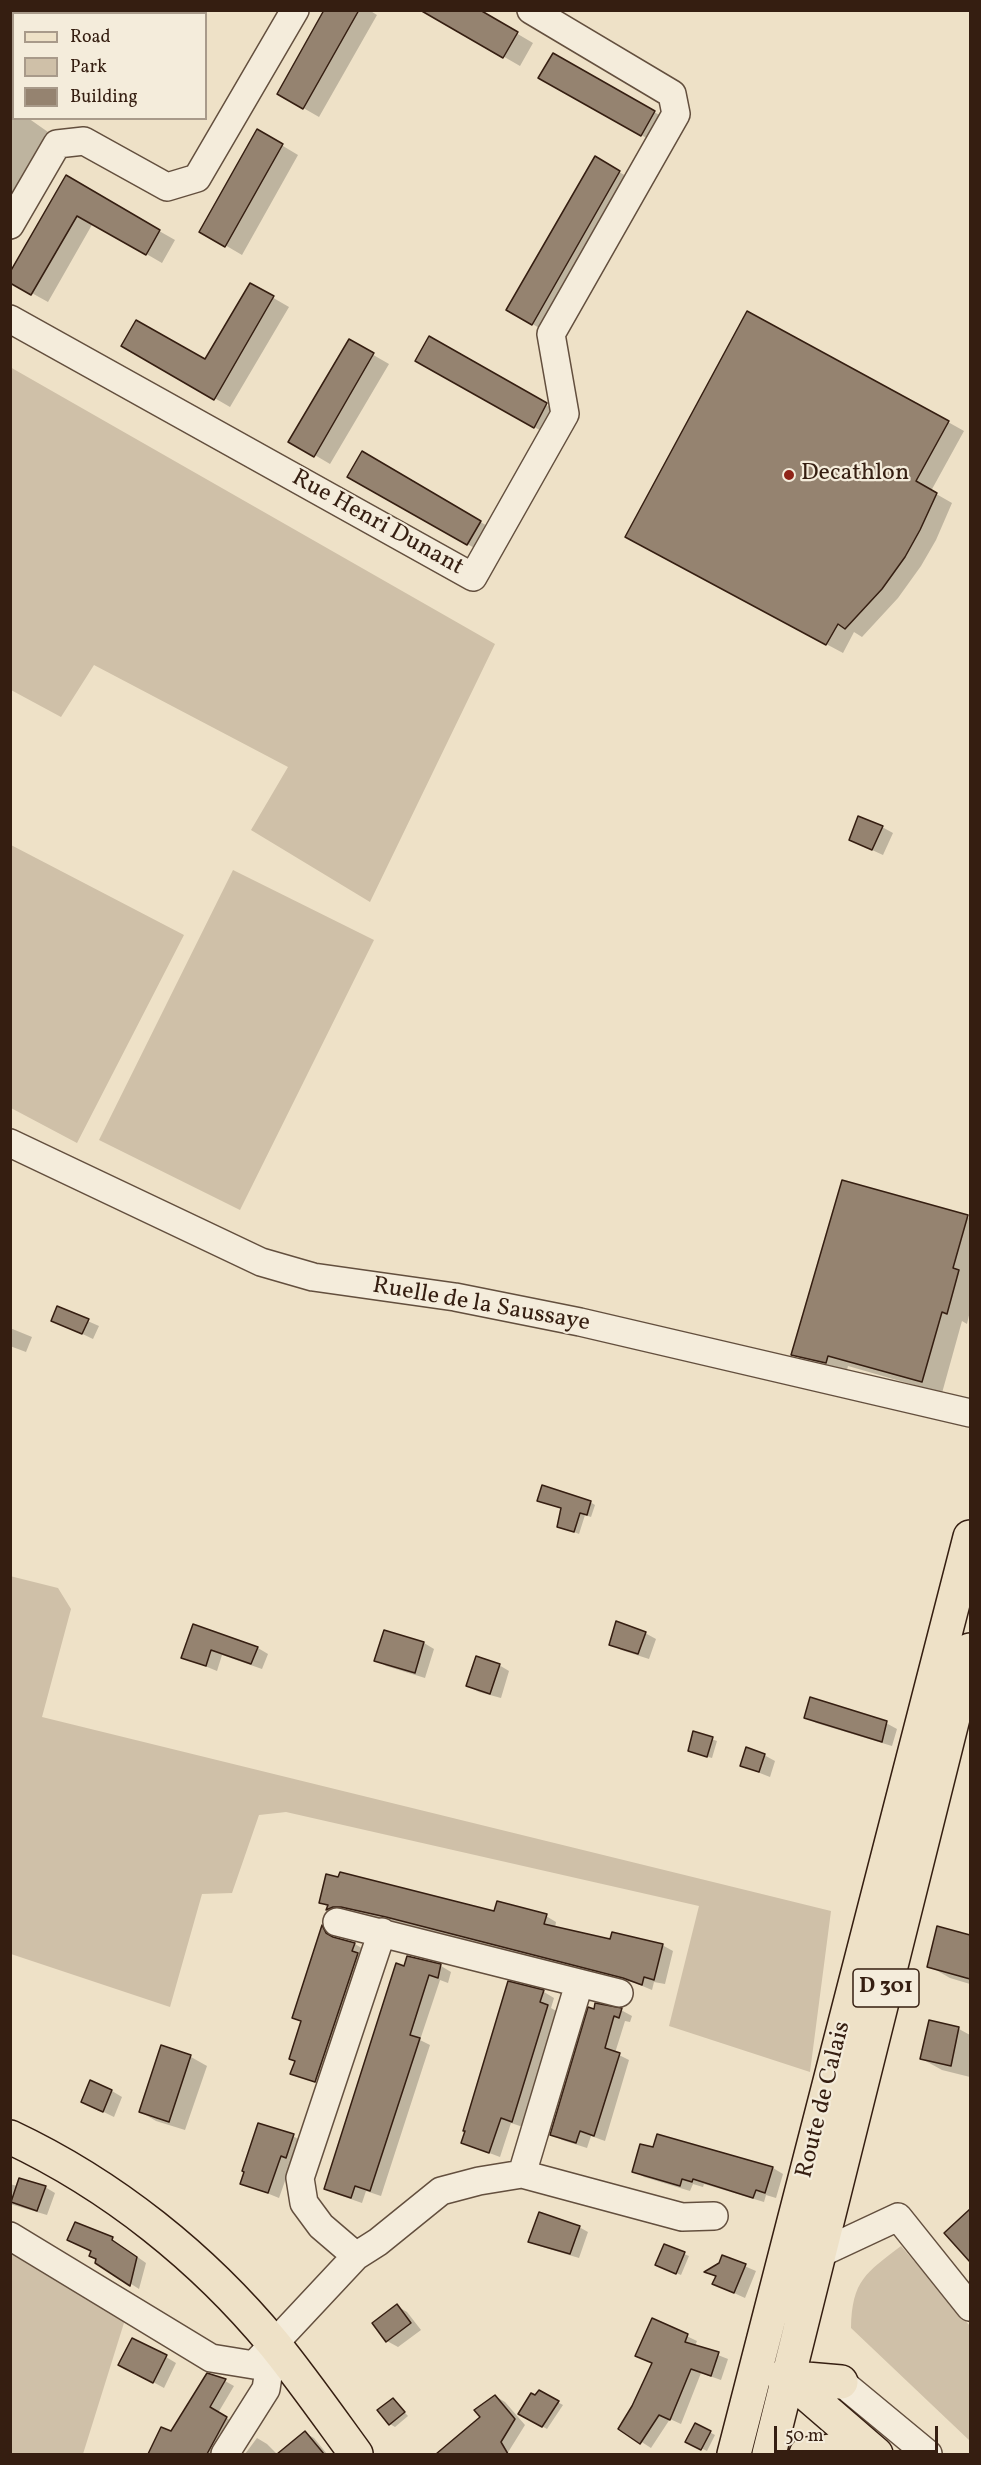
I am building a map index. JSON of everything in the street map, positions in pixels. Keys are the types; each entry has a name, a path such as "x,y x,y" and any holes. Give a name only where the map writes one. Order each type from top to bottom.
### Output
{"main road":[{"name":"Route de Calais","path":"734,2454 970,1537"},
{"name":"Route de Calais","path":"769,2454 970,1650"},
{"path":"10,2138 66,2166 148,2222 212,2279 273,2343 356,2454"},
{"path":"802,2326 841,2382"},
{"path":"755,2369 788,2378 841,2382"},
{"path":"788,2378 876,2454"},
{"path":"806,2454 830,2451 870,2454"}],"street":[{"path":"10,225 57,144 84,141 166,187 197,178 295,10"},
{"name":"Rue Henri Dunant","path":"10,319 473,577 565,414 551,334 676,114 672,94 531,10"},
{"name":"Ruelle de la Saussaye","path":"10,1143 261,1263 313,1278 455,1297 557,1318 970,1413"},
{"path":"338,1922 619,1993"},
{"path":"356,2256 321,2226 304,2203 300,2178 382,1932"},
{"path":"522,2174 579,1984"},
{"path":"10,2236 211,2358 254,2366 356,2256 378,2242 441,2191 479,2181 522,2174 682,2217 714,2216"},
{"path":"820,2253 898,2217 970,2307"},
{"path":"225,2454 266,2389 273,2343"},
{"path":"841,2382 928,2454"}],"green space":[{"path":"10,367 495,644 370,902 251,830 288,767 94,665 61,717 11,690"},
{"path":"11,845 184,935 77,1143 11,1108"},
{"path":"233,870 374,940 240,1210 99,1140"},
{"path":"10,1576 58,1588 71,1609 42,1717 831,1911 810,2072 669,2026 699,1906 286,1812 259,1815 232,1893 202,1894 170,2007 11,1954"},
{"path":"11,2241 128,2310 83,2454 11,2454"},
{"path":"901,2246 970,2326 970,2441 851,2328 854,2299 863,2279"}],"building":[{"path":"324,10 359,10 303,109 277,94"},
{"path":"420,10 480,10 518,32 503,58"},
{"path":"553,53 655,111 641,136 538,78"},
{"path":"257,129 283,144 225,247 199,232"},
{"path":"595,156 620,171 532,325 506,310"},
{"path":"66,175 160,230 146,255 77,216 31,295 10,283 10,272"},
{"path":"250,283 274,296 214,400 121,346 136,320 205,359"},
{"name":"Decathlon","path":"747,311 949,421 916,481 937,493 920,530 905,557 882,589 845,629 838,624 826,645 625,537"},
{"path":"429,336 547,403 534,428 415,361"},
{"path":"349,339 374,353 314,457 288,442"},
{"path":"362,451 481,521 467,545 347,477"},
{"path":"858,816 883,826 872,850 849,840"},
{"path":"842,1180 968,1215 953,1268 959,1270 947,1314 942,1312 922,1382 828,1356 826,1363 791,1355"},
{"path":"57,1306 89,1319 82,1334 51,1321"},
{"path":"542,1485 591,1501 587,1515 580,1513 574,1532 557,1527 561,1508 537,1501"},
{"path":"616,1621 646,1632 638,1654 609,1645"},
{"path":"193,1624 258,1647 251,1664 211,1650 206,1666 181,1658"},
{"path":"384,1630 424,1642 415,1673 374,1661"},
{"path":"476,1656 500,1664 490,1694 466,1686"},
{"path":"810,1697 887,1721 882,1742 804,1718"},
{"path":"693,1731 713,1737 707,1757 688,1751"},
{"path":"746,1747 765,1754 759,1772 740,1766"},
{"path":"340,1872 494,1911 497,1901 547,1914 544,1924 610,1939 612,1932 663,1944 654,1980 644,1977 642,1985 623,1978 386,1917 341,1907 326,1910 328,1905 319,1903 326,1874 338,1877"},
{"path":"322,1925 326,1933 333,1937 355,1943 352,1951 358,1953 315,2082 290,2074 295,2061 289,2059 301,2021 292,2018"},
{"path":"937,1926 970,1935 970,1979 927,1967"},
{"path":"407,1956 441,1964 438,1978 429,1975 410,2035 420,2038 370,2191 355,2186 351,2198 324,2189 396,1963 404,1966"},
{"path":"508,1981 544,1990 540,2002 548,2005 512,2122 501,2118 489,2153 461,2143"},
{"path":"595,2003 622,2008 619,2018 614,2016 605,2048 620,2053 594,2136 580,2131 576,2143 550,2135 588,2007 594,2009"},
{"path":"929,2020 959,2027 951,2066 920,2059"},
{"path":"161,2045 191,2055 169,2122 139,2112"},
{"path":"90,2080 112,2090 103,2112 81,2102"},
{"path":"258,2123 294,2134 286,2158 281,2156 268,2193 240,2184"},
{"path":"657,2134 773,2167 765,2193 756,2190 753,2198 693,2179 692,2182 682,2179 680,2186 632,2172 640,2144 653,2147"},
{"path":"19,2178 46,2186 37,2211 11,2202"},
{"path":"970,2209 970,2262 944,2233"},
{"path":"539,2212 580,2226 570,2254 528,2242"},
{"path":"75,2222 113,2237 112,2240 137,2257 130,2286 95,2263 96,2259 89,2256 91,2251 67,2240"},
{"path":"664,2244 685,2252 676,2274 655,2265"},
{"path":"722,2255 746,2264 734,2293 712,2284 716,2276 704,2272 719,2263"},
{"path":"397,2304 411,2323 386,2342 372,2323"},
{"path":"652,2318 688,2334 685,2342 719,2352 711,2376 691,2369 670,2420 659,2415 640,2444 618,2429 632,2406 652,2363 635,2356"},
{"path":"132,2338 167,2355 153,2383 118,2365"},
{"path":"207,2373 226,2379 210,2407 227,2417 207,2454 148,2454 161,2427 171,2431"},
{"path":"539,2390 559,2401 542,2427 518,2414 531,2393 535,2395"},
{"path":"495,2395 515,2419 501,2442 508,2454 436,2454 480,2417 474,2410"},
{"path":"393,2398 405,2412 389,2425 377,2410"},
{"path":"695,2423 711,2431 701,2450 685,2442"},
{"path":"305,2431 324,2454 277,2454"}],"place":[{"name":"Decathlon","path":"789,475"}]}
